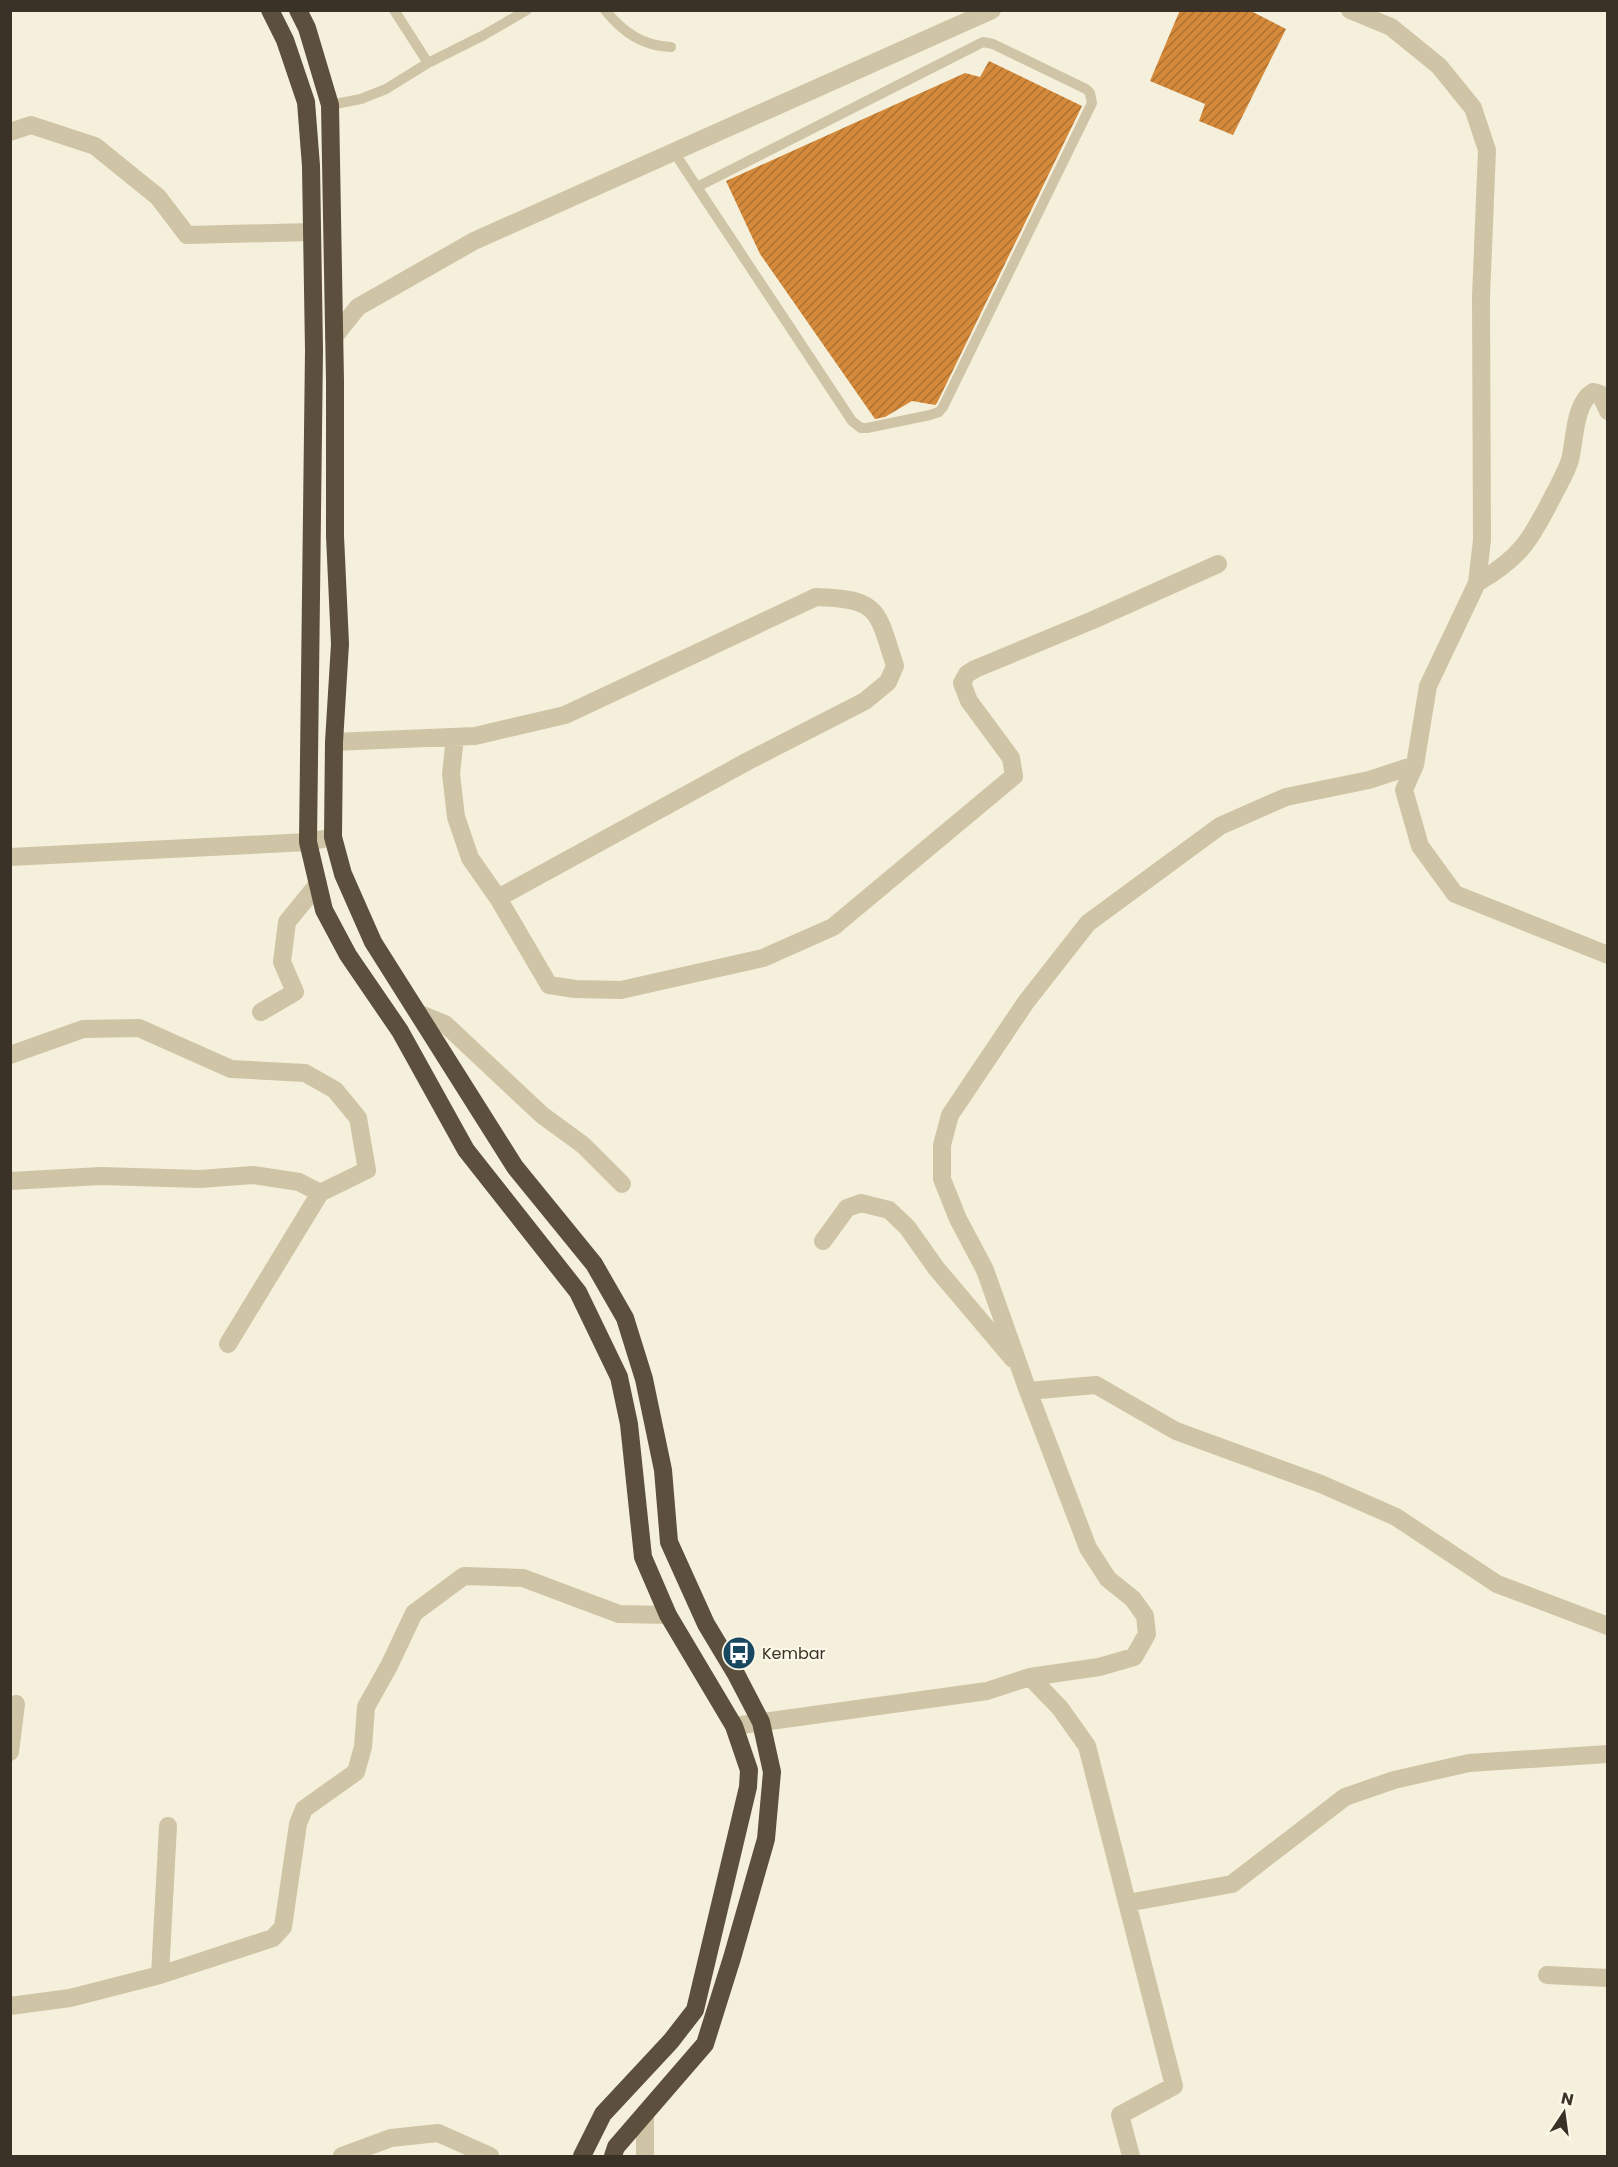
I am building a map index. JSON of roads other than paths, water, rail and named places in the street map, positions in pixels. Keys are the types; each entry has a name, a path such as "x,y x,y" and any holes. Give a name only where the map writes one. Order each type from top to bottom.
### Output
{"highway":[{"path":"270,10 285,40 306,102 311,166 314,350 308,842 324,910 348,955 400,1031 466,1150 578,1292 619,1377 629,1424 643,1557 668,1615 734,1726 749,1770 748,1787 695,2010 671,2042 603,2114 582,2157"},
{"path":"298,10 308,28 330,105 335,536 340,644 334,742 333,837 344,874 373,942 514,1167 594,1264 625,1318 644,1379 663,1470 669,1542 706,1624 761,1722 772,1773 766,1839 705,2044 616,2147 613,2157"}],"street":[{"path":"334,337 358,307 474,242 992,10"},
{"path":"1350,10 1391,27 1439,66 1473,108 1487,150 1481,297 1482,540 1478,583 1428,686 1415,765 1404,790 1420,846 1455,894 1608,955"},
{"path":"10,132 31,125 95,146 158,197 187,235 311,232"},
{"path":"1478,583 1512,560 1537,527 1570,459 1580,413 1587,397 1593,392 1600,394 1608,411"},
{"path":"455,737 451,774 456,817 471,858 498,898 549,985 575,989 621,990 764,958 833,927 1014,776 1011,758 969,701 962,683 967,674 1218,564"},
{"path":"334,742 475,736 566,715 816,597 844,598 873,610 879,617 895,666 888,682 866,701 748,761 498,898"},
{"path":"734,1726 987,1691 1030,1677 1100,1667 1134,1657 1147,1634 1145,1616 1133,1599 1108,1579 1088,1548 985,1270 958,1219 942,1179 942,1145 950,1114 1026,1002 1088,923 1220,826 1286,797 1369,780 1415,765"},
{"path":"10,857 308,842 333,837"},
{"path":"261,1012 295,992 282,962 287,922 318,884"},
{"path":"418,1012 445,1024 542,1114 583,1145 622,1184"},
{"path":"10,1055 83,1029 138,1028 231,1069 305,1073 335,1090 357,1118 367,1170 320,1192 228,1344"},
{"path":"10,1181 101,1176 200,1179 253,1175 299,1182 320,1192"},
{"path":"823,1241 847,1208 861,1203 889,1210 907,1227 936,1268 1020,1367"},
{"path":"1028,1391 1096,1385 1176,1431 1321,1484 1396,1517 1497,1584 1608,1626"},
{"path":"10,2006 70,1998 160,1975 273,1938 283,1927 298,1824 304,1809 356,1772 363,1747 366,1707 389,1666 414,1613 464,1576 523,1578 619,1614 668,1615"},
{"path":"1030,1677 1060,1708 1087,1746 1174,2086 1120,2115 1131,2157"},
{"path":"10,1752 16,1704"},
{"path":"1127,1903 1232,1884 1345,1797 1394,1780 1469,1763 1608,1755"},
{"path":"160,1975 168,1826"},
{"path":"1547,1975 1608,1978"},
{"path":"645,2113 645,2157"},
{"path":"342,2157 391,2138 438,2133 490,2157"}],"lane":[{"path":"394,10 428,63"},
{"path":"330,105 361,99 386,89 428,63 527,10"},
{"path":"605,10 616,24 637,40 655,47 671,47"},
{"path":"674,152 697,187 856,426 867,428 930,415 939,412 943,407 1092,103 1092,98 1086,88 993,44 983,42 697,187"}],"place":[{"name":"Kembar","path":"739,1653"}]}
